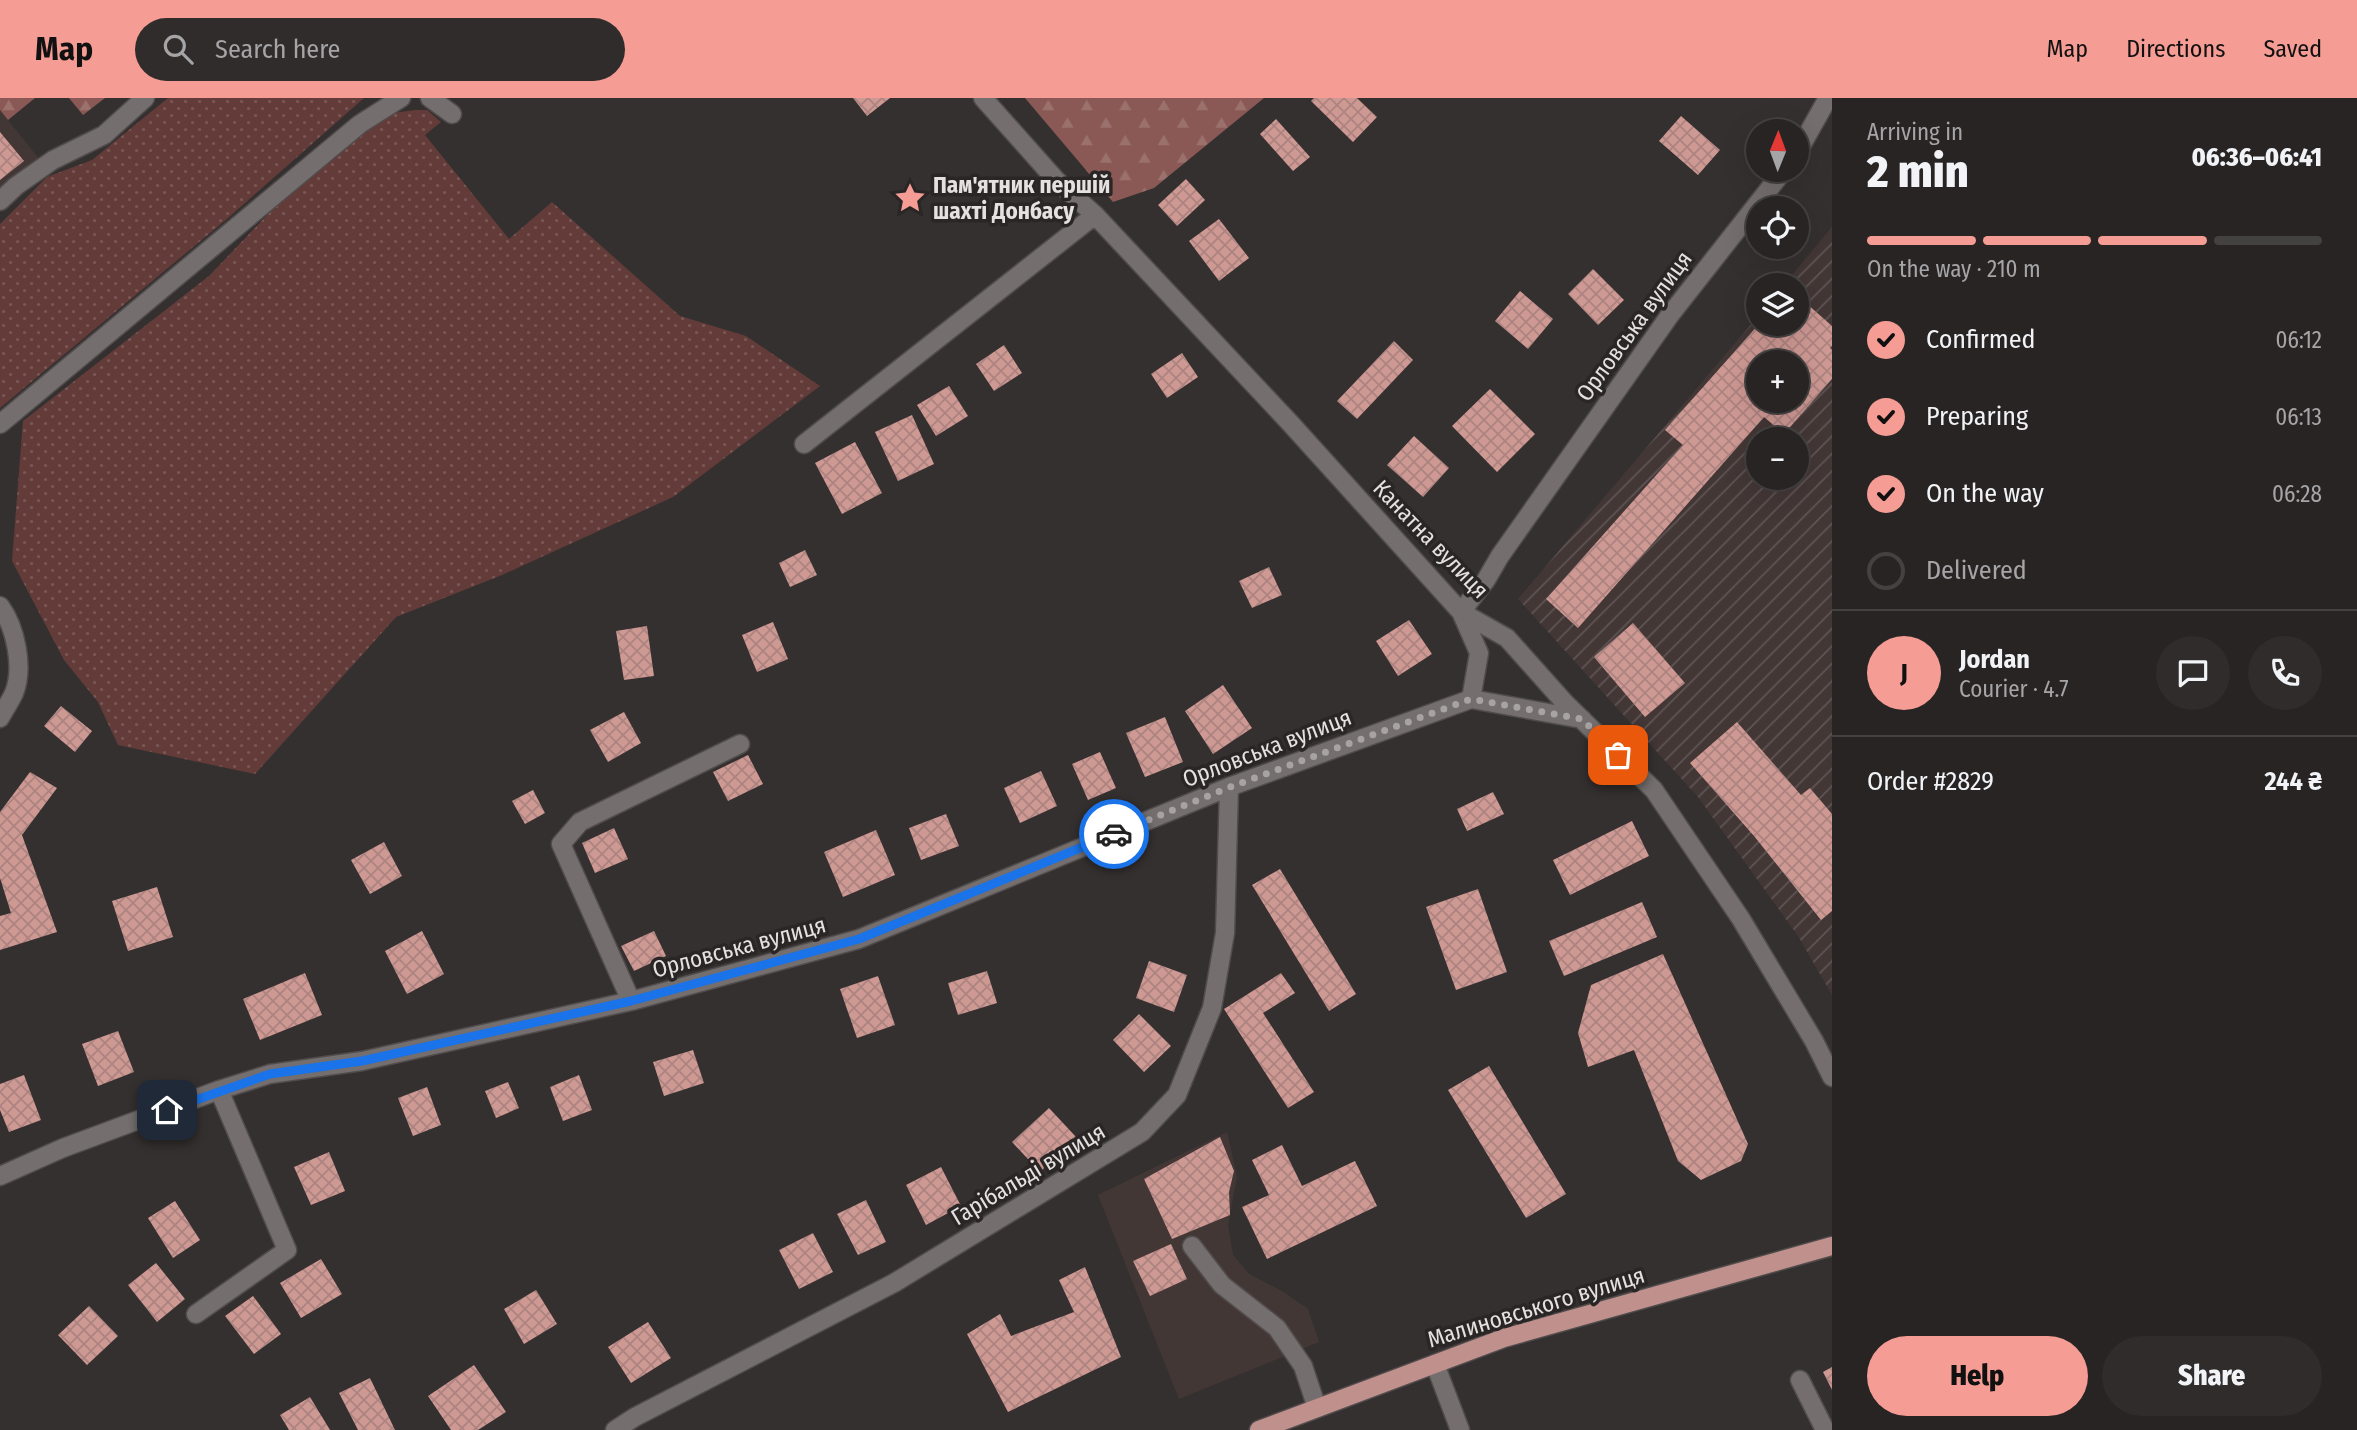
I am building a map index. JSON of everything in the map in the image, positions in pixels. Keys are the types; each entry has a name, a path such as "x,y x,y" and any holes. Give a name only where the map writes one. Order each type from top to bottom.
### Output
{"main road":[{"name":"Малиновського вулиця","path":"1259,1430 1504,1338 1832,1247"}],"street":[{"path":"0,201 53,160 104,135 145,98"},
{"path":"0,424 360,124 401,98"},
{"path":"430,98 452,114"},
{"name":"Канатна вулиця","path":"983,98 1056,180 1095,215 1291,424 1461,612 1507,638 1582,719 1654,790 1741,919 1814,1041 1832,1077"},
{"path":"1810,130 1828,98"},
{"name":"Орловська вулиця","path":"1461,612 1670,315 1775,182"},
{"path":"804,444 1095,215"},
{"path":"0,606 11,627 18,672 15,692 0,718"},
{"path":"1461,612 1479,653 1471,699 1582,719"},
{"name":"Орловська вулиця","path":"0,1176 63,1149 219,1090 270,1074 362,1061 631,1001 859,939 1230,787 1471,699"},
{"path":"631,1001 561,844 580,822 740,744"},
{"name":"Гарібальді вулиця","path":"615,1430 635,1417 894,1283 1142,1132 1177,1095 1212,1008 1224,933 1230,787"},
{"path":"196,1314 287,1250 219,1090"},
{"path":"1192,1246 1222,1285 1277,1328 1303,1366 1317,1408"},
{"path":"1435,1364 1460,1430"},
{"path":"1800,1380 1825,1430"}],"shaded area":[{"path":"168,98 364,98 228,218 0,408 0,224 47,177 92,160"},
{"path":"0,110 40,160 0,190"},
{"path":"427,110 441,122 425,135 509,239 552,202 680,316 746,336 820,386 673,497 502,575 396,617 255,774 118,745 98,702 64,660 12,561 23,421 209,276 273,209 375,123 393,113"},
{"path":"1832,227 1832,995 1798,936 1698,797 1518,599 1746,330 1746,336 1809,336 1809,273 1794,273 1806,259 1809,259 1809,255"},
{"path":"1227,1132 1237,1177 1228,1225 1233,1255 1249,1274 1282,1291 1308,1309 1319,1342 1179,1399 1098,1195"}],"green space":[{"path":"0,98 35,98 8,120 0,110"},
{"path":"69,98 105,98 83,115"},
{"path":"1025,98 1264,98 1154,188 1113,202"}],"building":[{"path":"853,98 890,98 867,116"},
{"path":"1314,98 1357,98 1377,117 1353,142 1311,101"},
{"path":"1681,116 1720,150 1698,175 1659,141"},
{"path":"1276,119 1310,157 1293,171 1260,134"},
{"path":"0,132 24,161 0,180"},
{"path":"1186,179 1205,200 1177,226 1158,205"},
{"path":"1219,219 1249,258 1219,281 1189,241"},
{"path":"1593,269 1624,300 1598,325 1568,294"},
{"path":"1520,291 1553,319 1528,349 1495,321"},
{"path":"1809,306 1832,326 1832,379 1809,405 1809,350 1746,350 1746,413 1802,413 1790,427 1776,427 1764,417 1755,427 1746,427 1746,437 1578,628 1546,599 1683,445 1665,430 1748,336 1809,336"},
{"path":"1394,341 1413,360 1357,419 1337,401"},
{"path":"1004,345 1022,373 994,391 976,364"},
{"path":"1182,353 1198,377 1167,398 1151,374"},
{"path":"949,386 968,416 936,436 917,405"},
{"path":"1490,389 1535,434 1497,472 1452,426"},
{"path":"912,415 934,464 898,481 875,432"},
{"path":"1414,436 1449,468 1423,497 1387,465"},
{"path":"855,442 882,493 842,514 815,463"},
{"path":"805,550 817,575 790,587 779,563"},
{"path":"1269,567 1282,595 1252,608 1239,581"},
{"path":"1409,620 1432,654 1398,676 1376,641"},
{"path":"773,622 788,659 757,672 742,635"},
{"path":"1633,623 1685,683 1645,717 1594,657"},
{"path":"647,626 654,676 624,680 616,631"},
{"path":"1223,685 1252,728 1213,754 1185,711"},
{"path":"61,706 92,731 75,752 44,726"},
{"path":"624,712 641,743 608,762 590,730"},
{"path":"1165,717 1183,762 1145,777 1126,733"},
{"path":"1737,722 1801,795 1810,788 1832,814 1832,911 1821,920 1754,836 1690,763"},
{"path":"1100,752 1116,788 1088,800 1072,764"},
{"path":"748,755 763,784 728,801 713,772"},
{"path":"1041,771 1057,806 1020,823 1004,788"},
{"path":"30,772 57,788 22,835 57,932 0,950 0,916 11,913 0,878 0,812"},
{"path":"533,790 545,813 525,824 512,801"},
{"path":"1493,792 1504,814 1467,831 1457,809"},
{"path":"946,814 959,846 921,860 909,828"},
{"path":"1632,821 1649,856 1570,895 1553,860"},
{"path":"614,828 628,859 595,873 582,843"},
{"path":"876,830 895,875 843,897 824,852"},
{"path":"384,842 402,876 370,894 351,860"},
{"path":"1280,869 1356,994 1329,1011 1252,885"},
{"path":"157,887 173,937 128,951 112,901"},
{"path":"1478,889 1507,972 1456,990 1426,907"},
{"path":"1642,902 1657,937 1564,976 1549,941"},
{"path":"422,931 444,974 407,994 385,951"},
{"path":"654,931 666,956 634,971 621,946"},
{"path":"1663,954 1748,1144 1741,1161 1701,1180 1678,1161 1634,1050 1588,1067 1578,1033 1591,985"},
{"path":"1149,961 1187,975 1174,1012 1136,998"},
{"path":"987,971 997,1003 958,1015 948,983"},
{"path":"305,973 322,1015 260,1040 243,999"},
{"path":"1281,973 1295,993 1263,1013 1314,1092 1288,1108 1224,1009"},
{"path":"878,976 895,1025 857,1038 840,989"},
{"path":"1139,1014 1171,1046 1144,1072 1113,1040"},
{"path":"118,1031 134,1072 98,1086 82,1044"},
{"path":"693,1050 704,1083 664,1096 653,1062"},
{"path":"1489,1066 1566,1194 1526,1218 1448,1090"},
{"path":"24,1075 41,1120 9,1132 0,1110 0,1084"},
{"path":"579,1075 592,1110 563,1121 550,1087"},
{"path":"508,1082 519,1108 496,1118 485,1091"},
{"path":"427,1087 441,1125 413,1136 398,1098"},
{"path":"1049,1108 1077,1138 1040,1172 1012,1142"},
{"path":"1220,1137 1234,1171 1229,1192 1230,1215 1172,1239 1144,1179"},
{"path":"1282,1145 1302,1186 1355,1161 1377,1206 1267,1259 1242,1207 1269,1195 1252,1160"},
{"path":"329,1152 345,1191 311,1205 294,1167"},
{"path":"941,1167 961,1206 926,1225 906,1185"},
{"path":"866,1200 886,1242 858,1255 837,1214"},
{"path":"175,1201 200,1240 173,1258 148,1218"},
{"path":"813,1233 833,1272 799,1289 779,1250"},
{"path":"1171,1244 1187,1279 1150,1296 1133,1261"},
{"path":"321,1259 342,1294 301,1318 280,1283"},
{"path":"156,1263 185,1299 157,1322 128,1285"},
{"path":"1085,1267 1121,1357 1008,1412 967,1334 1000,1314 1011,1336 1074,1312 1059,1280"},
{"path":"536,1290 557,1324 524,1344 504,1309"},
{"path":"253,1296 281,1334 254,1354 225,1316"},
{"path":"89,1306 118,1336 87,1365 58,1335"},
{"path":"648,1322 671,1358 631,1383 608,1347"},
{"path":"474,1365 506,1412 478,1430 451,1430 428,1396"},
{"path":"1832,1367 1832,1390 1823,1372"},
{"path":"370,1378 395,1430 358,1430 339,1393"},
{"path":"310,1397 330,1430 289,1430 280,1415"}],"way so far":[{"path":"1114,834 1230,787 1471,699 1582,719 1618,755"}],"place":[{"name":"Пам'ятник першій шахті Донбасу","path":"910,198"}],"route":[{"path":"167,1110 270,1074 362,1061 631,1001 859,939 1114,834"}]}
